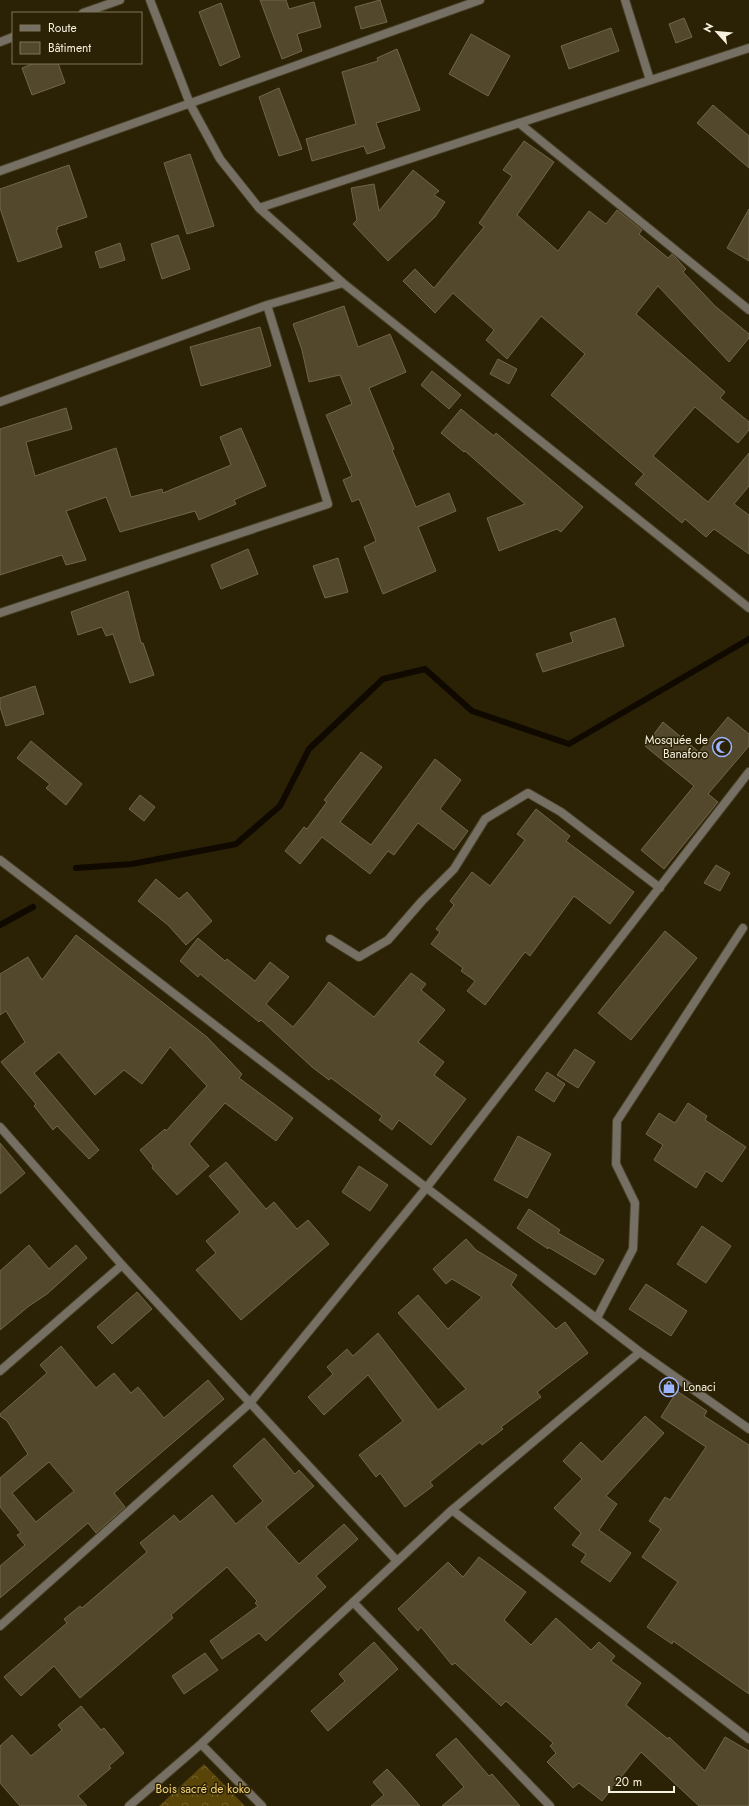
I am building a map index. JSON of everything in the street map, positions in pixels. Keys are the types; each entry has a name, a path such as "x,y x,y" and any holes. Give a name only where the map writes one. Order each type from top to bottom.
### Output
{"street":[{"path":"86,12 120,0"},
{"path":"150,0 190,104 220,160 259,208 343,283 749,608"},
{"path":"0,171 480,0"},
{"path":"625,0 650,80"},
{"path":"0,42 12,37"},
{"path":"259,208 749,48"},
{"path":"520,123 749,310"},
{"path":"0,402 267,305 343,283"},
{"path":"0,613 328,504 267,305"},
{"path":"0,1626 250,1403 427,1187 749,772"},
{"path":"330,939 359,957 388,940 422,901 454,869 485,819 528,793 561,812 660,888"},
{"path":"0,860 640,1352 749,1429"},
{"path":"597,1318 633,1249 635,1203 616,1164 617,1122 742,928"},
{"path":"0,1127 122,1265 397,1561"},
{"path":"0,1371 122,1265"},
{"path":"129,1806 201,1744 452,1510 640,1352"},
{"path":"452,1510 749,1738"},
{"path":"353,1602 550,1806"},
{"path":"201,1744 262,1806"}],"green space":[{"name":"Bois sacré de koko","path":"204,1764 245,1806 159,1806"}],"building":[{"path":"260,0 286,0 289,9 314,2 321,27 297,34 302,51 282,59"},
{"path":"380,0 387,22 361,29 355,7"},
{"path":"221,3 240,57 220,66 199,12"},
{"path":"684,18 692,37 676,43 669,24"},
{"path":"611,28 619,51 569,69 561,46"},
{"path":"471,34 510,56 488,96 449,74"},
{"path":"397,49 420,110 376,123 385,148 367,154 364,146 312,161 306,139 356,124 342,72 378,61 377,58"},
{"path":"32,64 58,64 65,83 32,95 22,68"},
{"path":"279,88 302,149 279,156 259,97"},
{"path":"713,105 749,136 749,168 697,123"},
{"path":"524,141 554,162 517,215 558,251 589,211 606,224 617,210 642,230 639,234 668,258 672,254 686,269 683,272 715,306 749,334 749,338 729,362 658,286 636,314 725,392 720,398 749,422 749,430 738,443 695,407 653,456 708,502 749,453 749,486 734,504 749,515 749,554 714,529 706,537 685,519 682,523 635,484 644,474 551,395 585,354 541,316 507,359 486,340 494,330 453,293 435,313 403,281 415,269 434,288 484,227 479,223 512,176 503,170"},
{"path":"190,154 214,226 187,234 164,163"},
{"path":"69,165 87,217 57,227 58,229 56,230 62,247 18,262 0,208 0,189"},
{"path":"413,170 439,191 434,195 445,202 435,217 388,261 353,224 357,220 351,188 374,184 379,211"},
{"path":"749,209 749,261 727,248"},
{"path":"178,235 190,269 162,279 151,244"},
{"path":"120,243 125,260 100,268 95,252"},
{"path":"344,306 358,347 390,334 406,372 369,388 394,449 392,450 416,507 449,493 456,511 418,527 436,571 383,594 364,547 376,541 359,499 352,502 343,480 352,476 326,415 352,404 340,375 309,382 302,350 293,324"},
{"path":"260,327 271,366 201,386 190,347"},
{"path":"498,359 517,369 509,384 490,374"},
{"path":"432,371 461,395 449,409 421,385"},
{"path":"66,408 72,429 26,442 35,476 116,448 131,497 162,489 163,493 231,465 220,437 241,428 266,486 234,500 236,504 199,520 195,511 120,532 106,497 66,511 86,560 66,565 62,555 0,575 0,429"},
{"path":"461,409 494,436 496,433 583,507 561,532 557,529 499,551 487,518 525,504 465,451 464,452 441,433"},
{"path":"248,549 258,574 221,589 211,565"},
{"path":"338,558 348,592 325,598 313,566"},
{"path":"128,591 141,643 143,643 154,675 130,683 113,634 106,636 102,627 78,635 71,612"},
{"path":"615,618 624,646 543,672 536,654 573,642 570,633"},
{"path":"35,686 44,714 6,726 0,707 0,698"},
{"path":"728,717 749,734 749,746 708,794 718,802 664,869 641,850 694,786 645,746 663,722 699,752"},
{"path":"31,741 82,784 66,805 46,788 50,784 17,758"},
{"path":"361,752 382,767 340,822 371,845 435,759 461,780 440,809 468,831 454,850 418,823 394,855 388,851 370,874 322,837 300,864 285,851 304,827 307,829 327,802 324,800"},
{"path":"140,795 155,807 144,821 129,809"},
{"path":"536,809 570,836 566,841 634,892 610,924 574,896 530,956 525,952 485,1005 467,991 475,981 461,971 463,968 431,944 440,932 436,929 454,905 450,901 472,872 490,886 525,840 517,834"},
{"path":"716,865 730,873 720,891 704,883"},
{"path":"156,879 179,899 187,892 212,921 186,945 168,925 138,901"},
{"path":"665,931 697,958 631,1040 598,1013"},
{"path":"76,935 207,1037 242,1074 239,1078 293,1118 276,1141 225,1103 189,1144 209,1166 177,1195 152,1168 153,1166 140,1150 165,1129 166,1131 207,1086 170,1047 142,1084 124,1070 95,1095 59,1052 34,1073 99,1150 89,1159 57,1126 53,1130 34,1106 36,1104 1,1062 25,1042 6,1011 0,1015 0,974 28,957 42,980"},
{"path":"198,938 225,961 227,959 255,981 270,962 289,977 266,1004 293,1027 329,982 374,1017 411,973 426,984 421,990 445,1010 418,1042 444,1062 434,1075 466,1099 431,1145 399,1120 392,1130 379,1120 382,1116 331,1078 329,1080 312,1067 261,1020 259,1022 200,974 198,977 180,961"},
{"path":"575,1049 595,1062 578,1088 557,1075"},
{"path":"547,1072 565,1084 554,1102 535,1090"},
{"path":"688,1103 707,1116 705,1120 746,1147 722,1182 706,1171 696,1188 654,1160 663,1145 646,1134 659,1113 675,1123"},
{"path":"518,1136 551,1154 527,1198 494,1180"},
{"path":"0,1143 25,1173 0,1194"},
{"path":"226,1162 266,1209 274,1202 297,1229 308,1220 329,1244 241,1320 196,1270 216,1253 206,1241 240,1212 209,1176"},
{"path":"359,1166 388,1185 370,1211 342,1192"},
{"path":"529,1209 560,1230 558,1233 604,1260 595,1275 548,1247 548,1249 517,1228"},
{"path":"702,1226 731,1246 706,1283 677,1264"},
{"path":"466,1239 476,1250 517,1275 511,1285 556,1329 565,1322 588,1353 537,1392 541,1397 501,1427 503,1429 482,1445 480,1442 430,1482 433,1486 405,1507 380,1473 376,1477 359,1455 403,1421 368,1375 324,1415 308,1397 333,1374 327,1367 347,1349 353,1356 378,1333 438,1410 466,1389 398,1313 418,1295 448,1329 482,1297 452,1279 446,1284 433,1269"},
{"path":"29,1245 49,1269 76,1245 87,1258 47,1294 29,1306 0,1330 0,1271"},
{"path":"646,1284 687,1311 671,1336 629,1309"},
{"path":"137,1292 152,1309 112,1344 97,1327"},
{"path":"61,1346 96,1388 114,1373 131,1393 138,1387 164,1418 208,1380 224,1399 114,1493 125,1507 96,1533 88,1523 0,1598 0,1566 25,1545 17,1535 21,1533 0,1507 0,1478 28,1454 7,1421 0,1416 0,1414 47,1373 40,1365","holes":["49,1462 74,1491 36,1522 12,1493"]},
{"path":"677,1391 707,1411 704,1416 749,1445 749,1694 673,1641 672,1644 647,1627 678,1582 642,1557 661,1529 649,1521 665,1497 670,1500 706,1447 661,1417"},
{"path":"645,1416 664,1433 606,1496 617,1504 599,1530 631,1553 610,1582 581,1562 586,1554 572,1545 581,1533 554,1508 582,1479 563,1461 581,1442 602,1462"},
{"path":"264,1438 295,1474 299,1470 314,1486 266,1527 299,1564 344,1524 358,1539 316,1576 326,1587 266,1641 259,1633 222,1659 210,1641 258,1606 255,1603 257,1601 227,1567 171,1615 173,1618 80,1698 54,1666 21,1696 4,1677 67,1623 64,1619 80,1606 82,1608 147,1552 140,1543 174,1515 180,1522 212,1495 236,1524 263,1501 233,1466"},
{"path":"479,1557 526,1592 504,1620 531,1645 556,1618 591,1650 599,1642 615,1656 611,1661 641,1683 626,1705 668,1739 669,1737 705,1771 725,1737 749,1751 749,1806 699,1806 641,1752 602,1801 579,1783 573,1788 547,1762 556,1753 550,1746 553,1743 506,1701 501,1706 455,1663 452,1665 421,1627 418,1631 398,1609 448,1562 463,1577"},
{"path":"374,1642 398,1669 328,1731 311,1711 345,1681 339,1674"},
{"path":"205,1653 218,1670 184,1694 172,1676"},
{"path":"81,1706 101,1730 104,1728 124,1753 109,1766 111,1768 78,1796 87,1806 20,1806 0,1783 0,1746 12,1735 31,1756 62,1730 58,1725"},
{"path":"456,1738 489,1776 492,1774 520,1806 442,1806 464,1787 436,1755"},
{"path":"387,1769 420,1806 371,1806 384,1795 373,1782"}],"waterway":[{"path":"76,868 132,864 236,844 280,806 309,749 383,679 425,669 472,711 569,744 749,639"},
{"path":"0,925 33,907"}],"place":[{"name":"Mosquée de Banaforo","path":"722,747"},
{"name":"Lonaci","path":"669,1387"}]}
